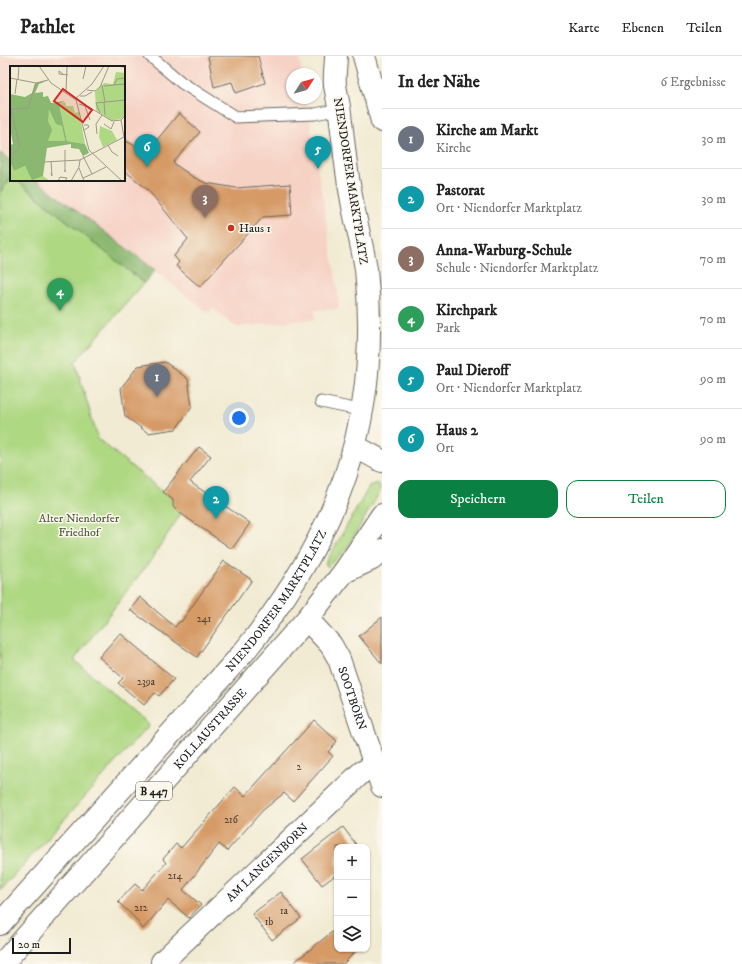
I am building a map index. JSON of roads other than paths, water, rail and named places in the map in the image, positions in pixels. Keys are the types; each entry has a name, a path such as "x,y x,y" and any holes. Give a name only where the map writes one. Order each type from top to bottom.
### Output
{"main road":[{"name":"NIENDORFER MARKTPLATZ","path":"0,924 243,653 285,599 306,567 341,497 358,448 365,411 370,358 369,300 366,270 350,194 340,109 335,83 336,56"},
{"path":"364,56 382,121"},
{"path":"358,448 382,443"},
{"path":"358,448 382,461"},
{"name":"B 447","path":"307,619 344,572 382,515"},
{"path":"344,572 372,559 382,550"},
{"name":"SOOTBÖRN","path":"307,619 331,646 339,659 379,776"},
{"name":"KOLLAUSTRASSE","path":"2,964 307,619"},
{"name":"AM LANGENBORN","path":"161,963 362,772 379,776"}],"lane":[{"path":"150,56 182,83 236,117 315,114 340,109"},
{"path":"321,402 365,411"}],"place":[{"name":"Haus 2","path":"147,167"},
{"name":"Paul Dieroff","path":"318,169"},
{"name":"Anna-Warburg-Schule","path":"205,218"},
{"name":"Haus 1","path":"231,228"},
{"name":"Kirchpark","path":"60,311"},
{"name":"Kirche am Markt","path":"157,397"},
{"name":"Pastorat","path":"216,519"}],"park label":[{"name":"Alter Niendorfer Friedhof","path":"79,525"}]}
